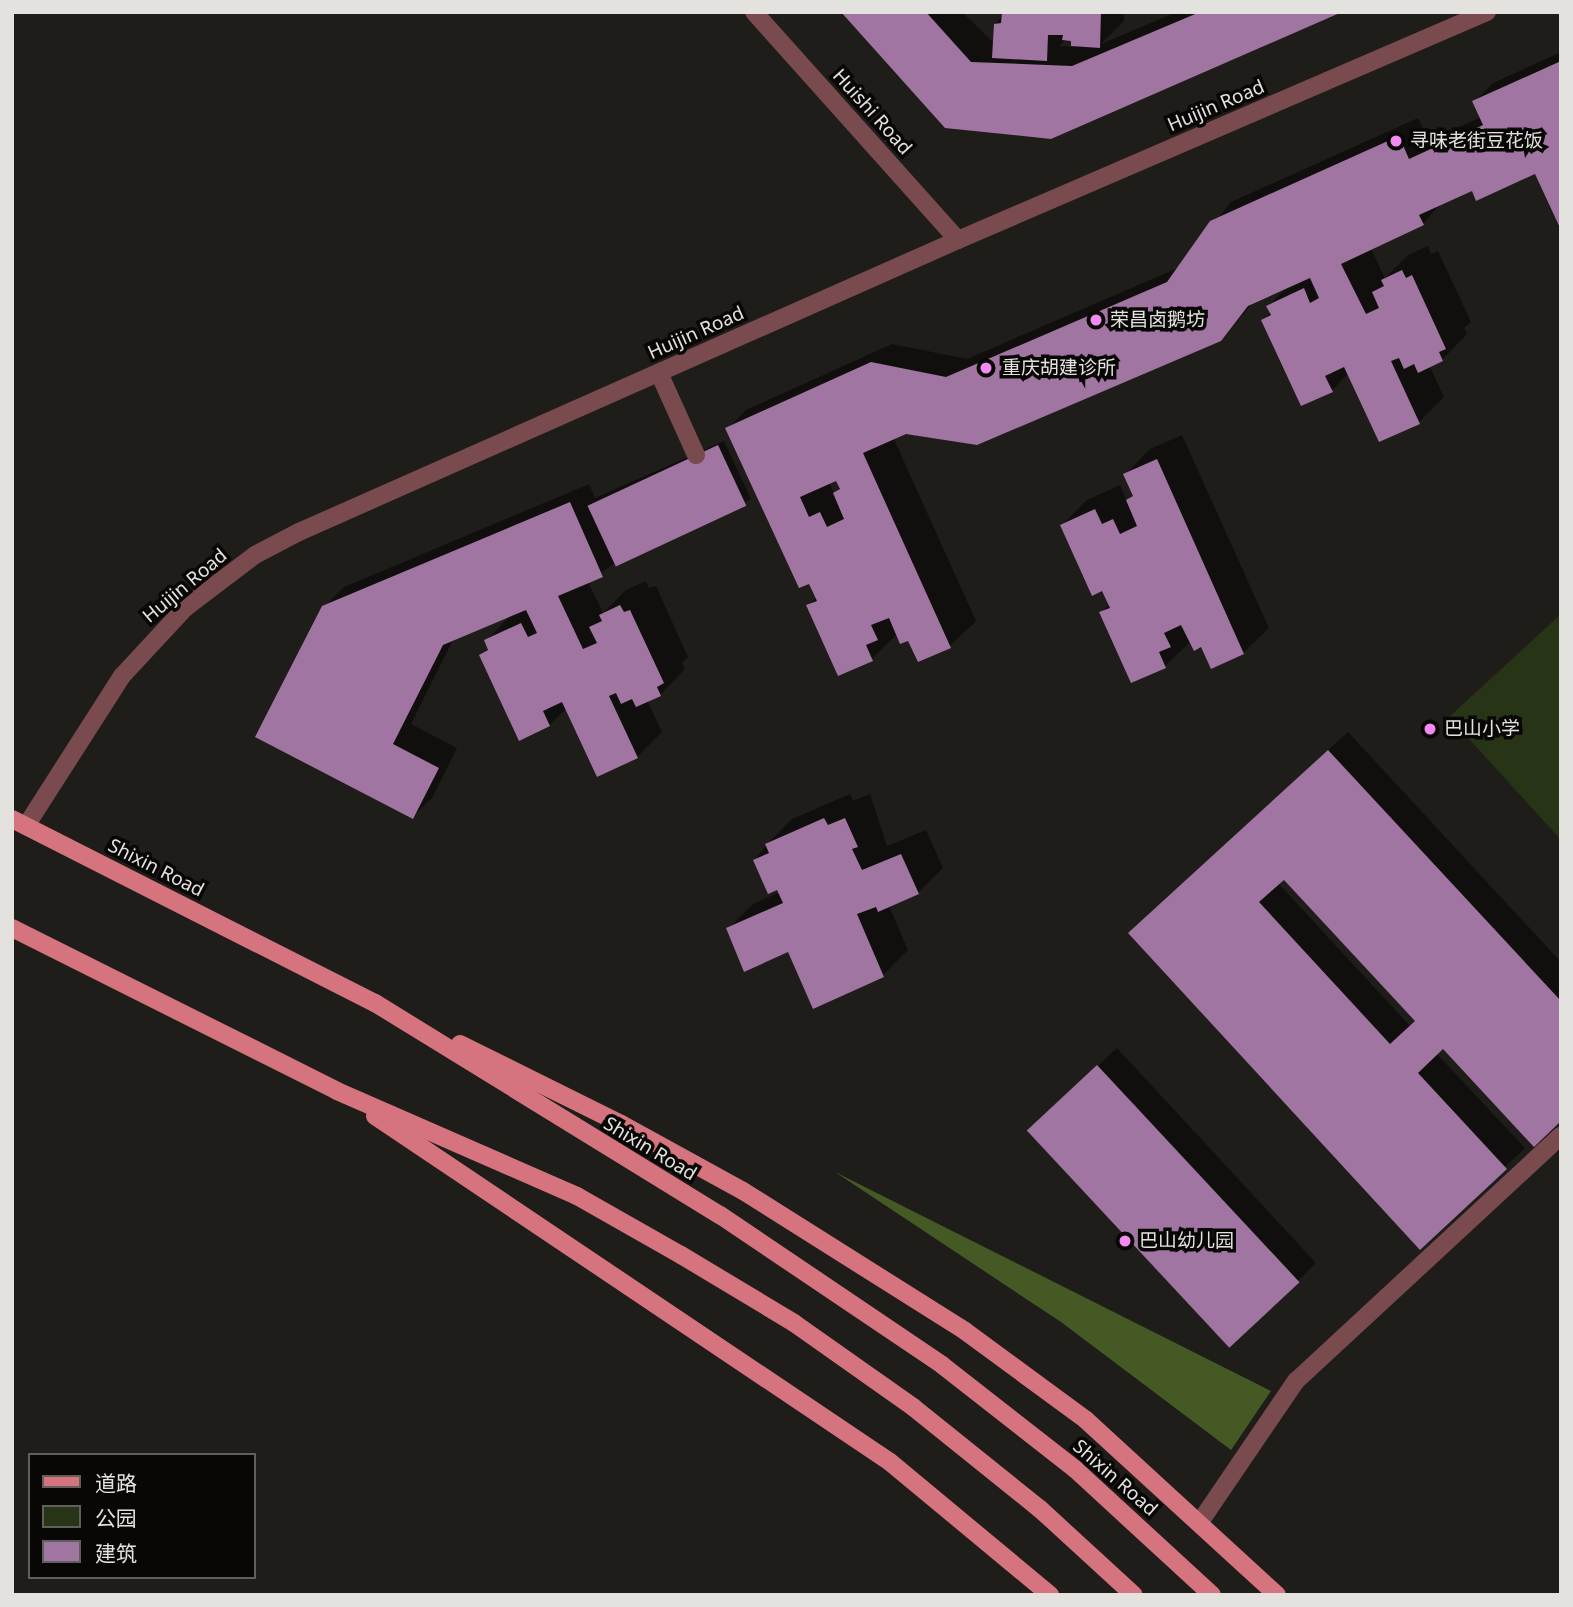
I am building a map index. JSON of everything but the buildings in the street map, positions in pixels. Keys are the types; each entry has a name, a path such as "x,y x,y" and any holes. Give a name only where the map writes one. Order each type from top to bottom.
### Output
{"main road":[{"name":"Shixin Road","path":"19,823 375,1003 720,1215 942,1365 1075,1469 1212,1595"},
{"path":"12,928 337,1091 577,1196 793,1323 913,1407 1040,1509 1134,1595"},
{"path":"375,1003 621,1124 743,1191 965,1331 1086,1420 1200,1521 1277,1595"},
{"path":"337,1091 890,1462 1051,1595"}],"street":[{"name":"Huishi Road","path":"754,12 958,240"},
{"name":"Huijin Road","path":"19,823 122,676 185,608 220,579 299,532 958,240 1487,12"},
{"path":"659,373 696,455"},
{"path":"1200,1521 1296,1381 1561,1136"}],"green space":[{"path":"1561,614 1561,840 1449,717"},
{"path":"835,1172 1271,1391 1231,1450 1061,1322"}],"place":[{"name":"寻味老街豆花饭","path":"1396,141"},
{"name":"荣昌卤鹅坊","path":"1096,320"},
{"name":"重庆胡建诊所","path":"986,368"},
{"name":"巴山小学","path":"1430,729"},
{"name":"巴山幼儿园","path":"1125,1241"}]}
